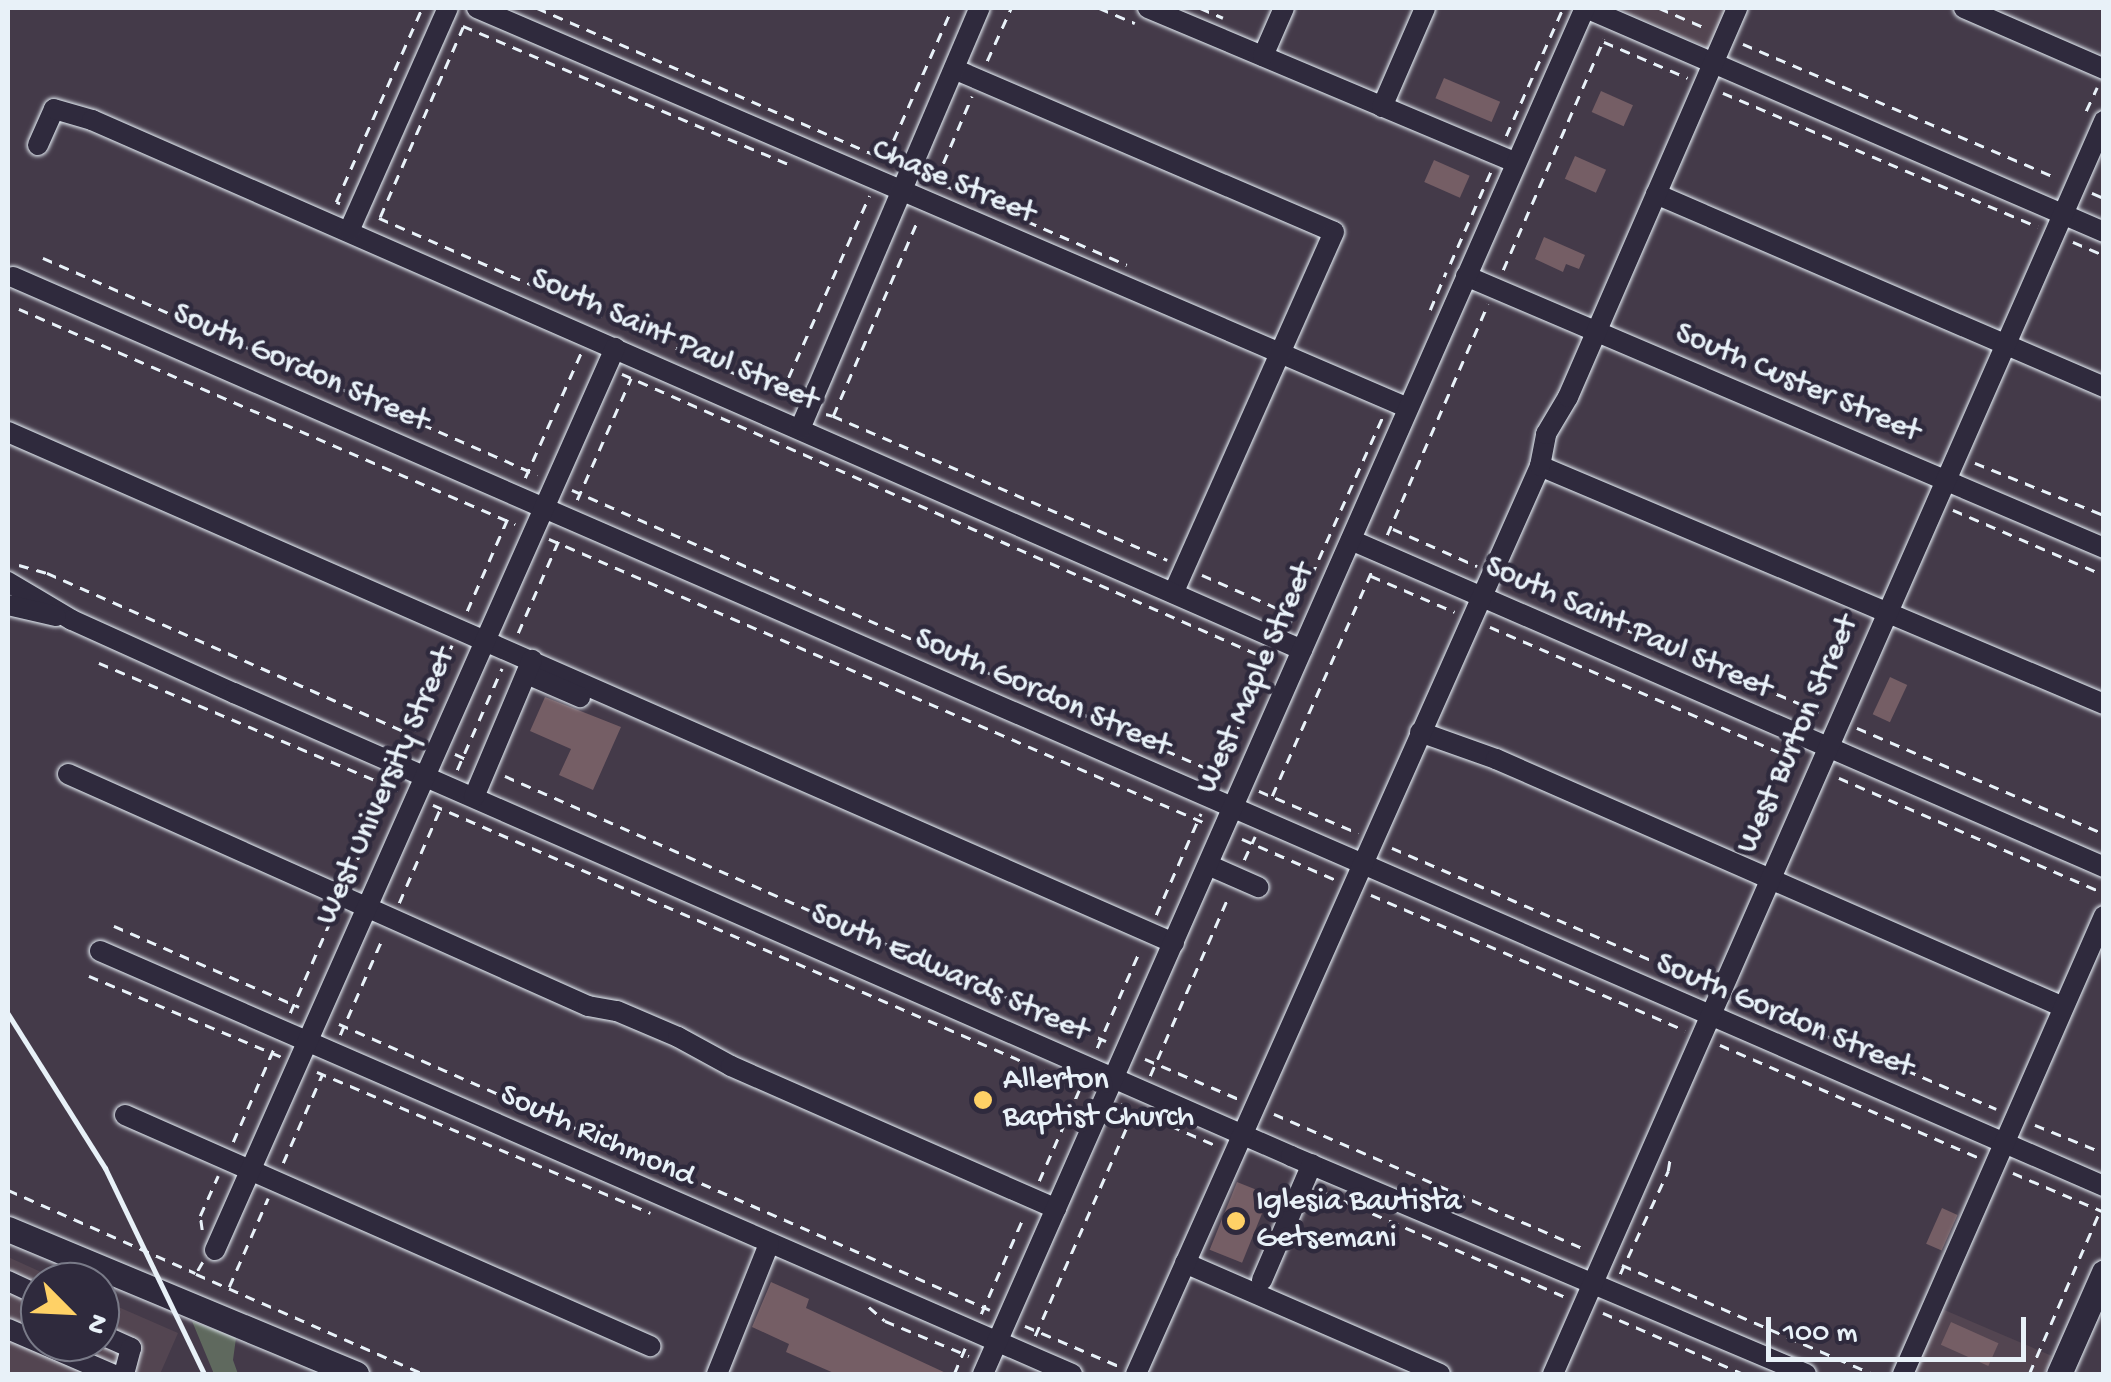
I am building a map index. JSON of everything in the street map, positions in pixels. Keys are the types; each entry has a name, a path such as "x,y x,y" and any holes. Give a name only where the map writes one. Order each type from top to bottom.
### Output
{"main road":[{"path":"8,1229 356,1374"},
{"path":"2059,1374 2104,1272"}],"street":[{"path":"349,231 448,8"},
{"name":"Chase Street","path":"477,8 902,194 1399,404"},
{"path":"800,429 980,8"},
{"path":"1148,8 1507,160"},
{"path":"1263,56 1284,8"},
{"path":"1382,107 1424,8"},
{"path":"1586,8 2059,225 2104,232"},
{"name":"West Maple Street","path":"983,1374 1350,540 1399,404 1466,276 1507,160 1586,8"},
{"path":"1136,1374 1540,466 1546,434 1596,331 1737,8"},
{"path":"1964,8 2104,69"},
{"path":"954,69 1334,232 1173,593"},
{"name":"South Saint Paul Street","path":"38,145 54,109 92,120 349,231 610,358 800,429 1173,593 1273,649 1302,650"},
{"name":"West Burton Street","path":"1553,1374 2104,121"},
{"path":"1656,194 2104,387"},
{"name":"South Custer Street","path":"1466,276 2104,548"},
{"name":"South Gordon Street","path":"12,277 1359,866 1704,1027 2104,1186"},
{"name":"West University Street","path":"214,1250 610,358"},
{"path":"8,432 190,516 220,523 510,651 529,667 613,711"},
{"path":"1540,466 2104,704"},
{"name":"South Saint Paul Street","path":"1350,540 2104,867"},
{"path":"9,572 72,620"},
{"path":"8,605 72,620"},
{"name":"South Edwards Street","path":"72,620 450,786 1138,1101 1308,1174 1593,1283 1806,1374"},
{"path":"474,797 529,667"},
{"path":"529,667 1174,943"},
{"path":"1420,732 1496,759 2063,1006"},
{"path":"68,774 588,1006 618,1011 678,1037 749,1074 1056,1209"},
{"path":"1208,865 1258,887"},
{"path":"1902,1374 2104,916"},
{"name":"South Richmond","path":"100,951 1072,1374"},
{"path":"126,1115 650,1346"},
{"path":"1262,1280 1308,1174"},
{"path":"718,1374 769,1244"},
{"path":"1185,1263 1440,1374"},
{"path":"8,1329 112,1374"},
{"path":"120,1343 131,1348 124,1374"}],"path":[{"path":"537,8 1129,266"},
{"path":"781,394 952,8"},
{"path":"833,416 1011,8"},
{"path":"1428,313 1507,160 1563,8"},
{"path":"1659,8 2104,198"},
{"path":"1026,1356 1612,19"},
{"path":"1602,41 2059,225 2104,255"},
{"path":"379,218 1295,616"},
{"path":"43,258 1218,773 2104,1153"},
{"path":"19,309 1350,886 1704,1027 1993,1164 2102,1211"},
{"path":"580,356 610,358 630,378 1273,649"},
{"path":"228,1288 630,378"},
{"path":"954,1374 1273,649 1295,616 1399,404"},
{"path":"1956,456 2104,515"},
{"path":"1936,503 2104,575"},
{"path":"1390,528 2104,834"},
{"path":"9,572 47,573 1155,1063 1873,1374"},
{"path":"1370,575 2104,893"},
{"path":"99,663 1238,1144"},
{"path":"114,926 1136,1374"},
{"path":"89,976 660,1217"},
{"path":"1308,1174 1584,1305 1744,1374"},
{"path":"8,1190 196,1274"},
{"path":"2029,1374 2104,1204"},
{"path":"860,1300 885,1321 943,1344"}],"shaded area":[{"path":"1616,8 1743,8 1722,54"},
{"path":"8,1257 20,1262 20,1362 120,1362 120,1308 178,1333 160,1374 8,1374"},
{"path":"1928,1303 2052,1356 2044,1374 1897,1374"},
{"path":"192,1321 236,1338 233,1360 238,1374 214,1374"}],"building":[{"path":"1444,78 1500,102 1492,122 1435,98"},
{"path":"1601,91 1633,105 1624,126 1592,112"},
{"path":"1575,156 1606,170 1596,193 1565,179"},
{"path":"1434,160 1470,176 1460,198 1424,182"},
{"path":"1544,237 1585,255 1579,269 1566,264 1563,272 1535,259"},
{"path":"1890,677 1907,685 1890,722 1873,714"},
{"path":"545,697 621,727 593,790 559,775 571,749 530,731"},
{"name":"Iglesia Bautista Getsemani","path":"1237,1182 1269,1195 1242,1263 1210,1250"},
{"path":"1942,1208 1958,1215 1942,1251 1926,1244"},
{"path":"771,1282 809,1299 806,1308 948,1374 836,1374 786,1352 789,1344 752,1327"},
{"path":"1951,1322 1999,1343 1988,1366 1941,1345"}],"railway":[{"path":"8,1014 105,1168 204,1374"}],"place":[{"name":"Allerton Baptist Church","path":"983,1100"},
{"name":"Iglesia Bautista Getsemani","path":"1236,1221"}]}
